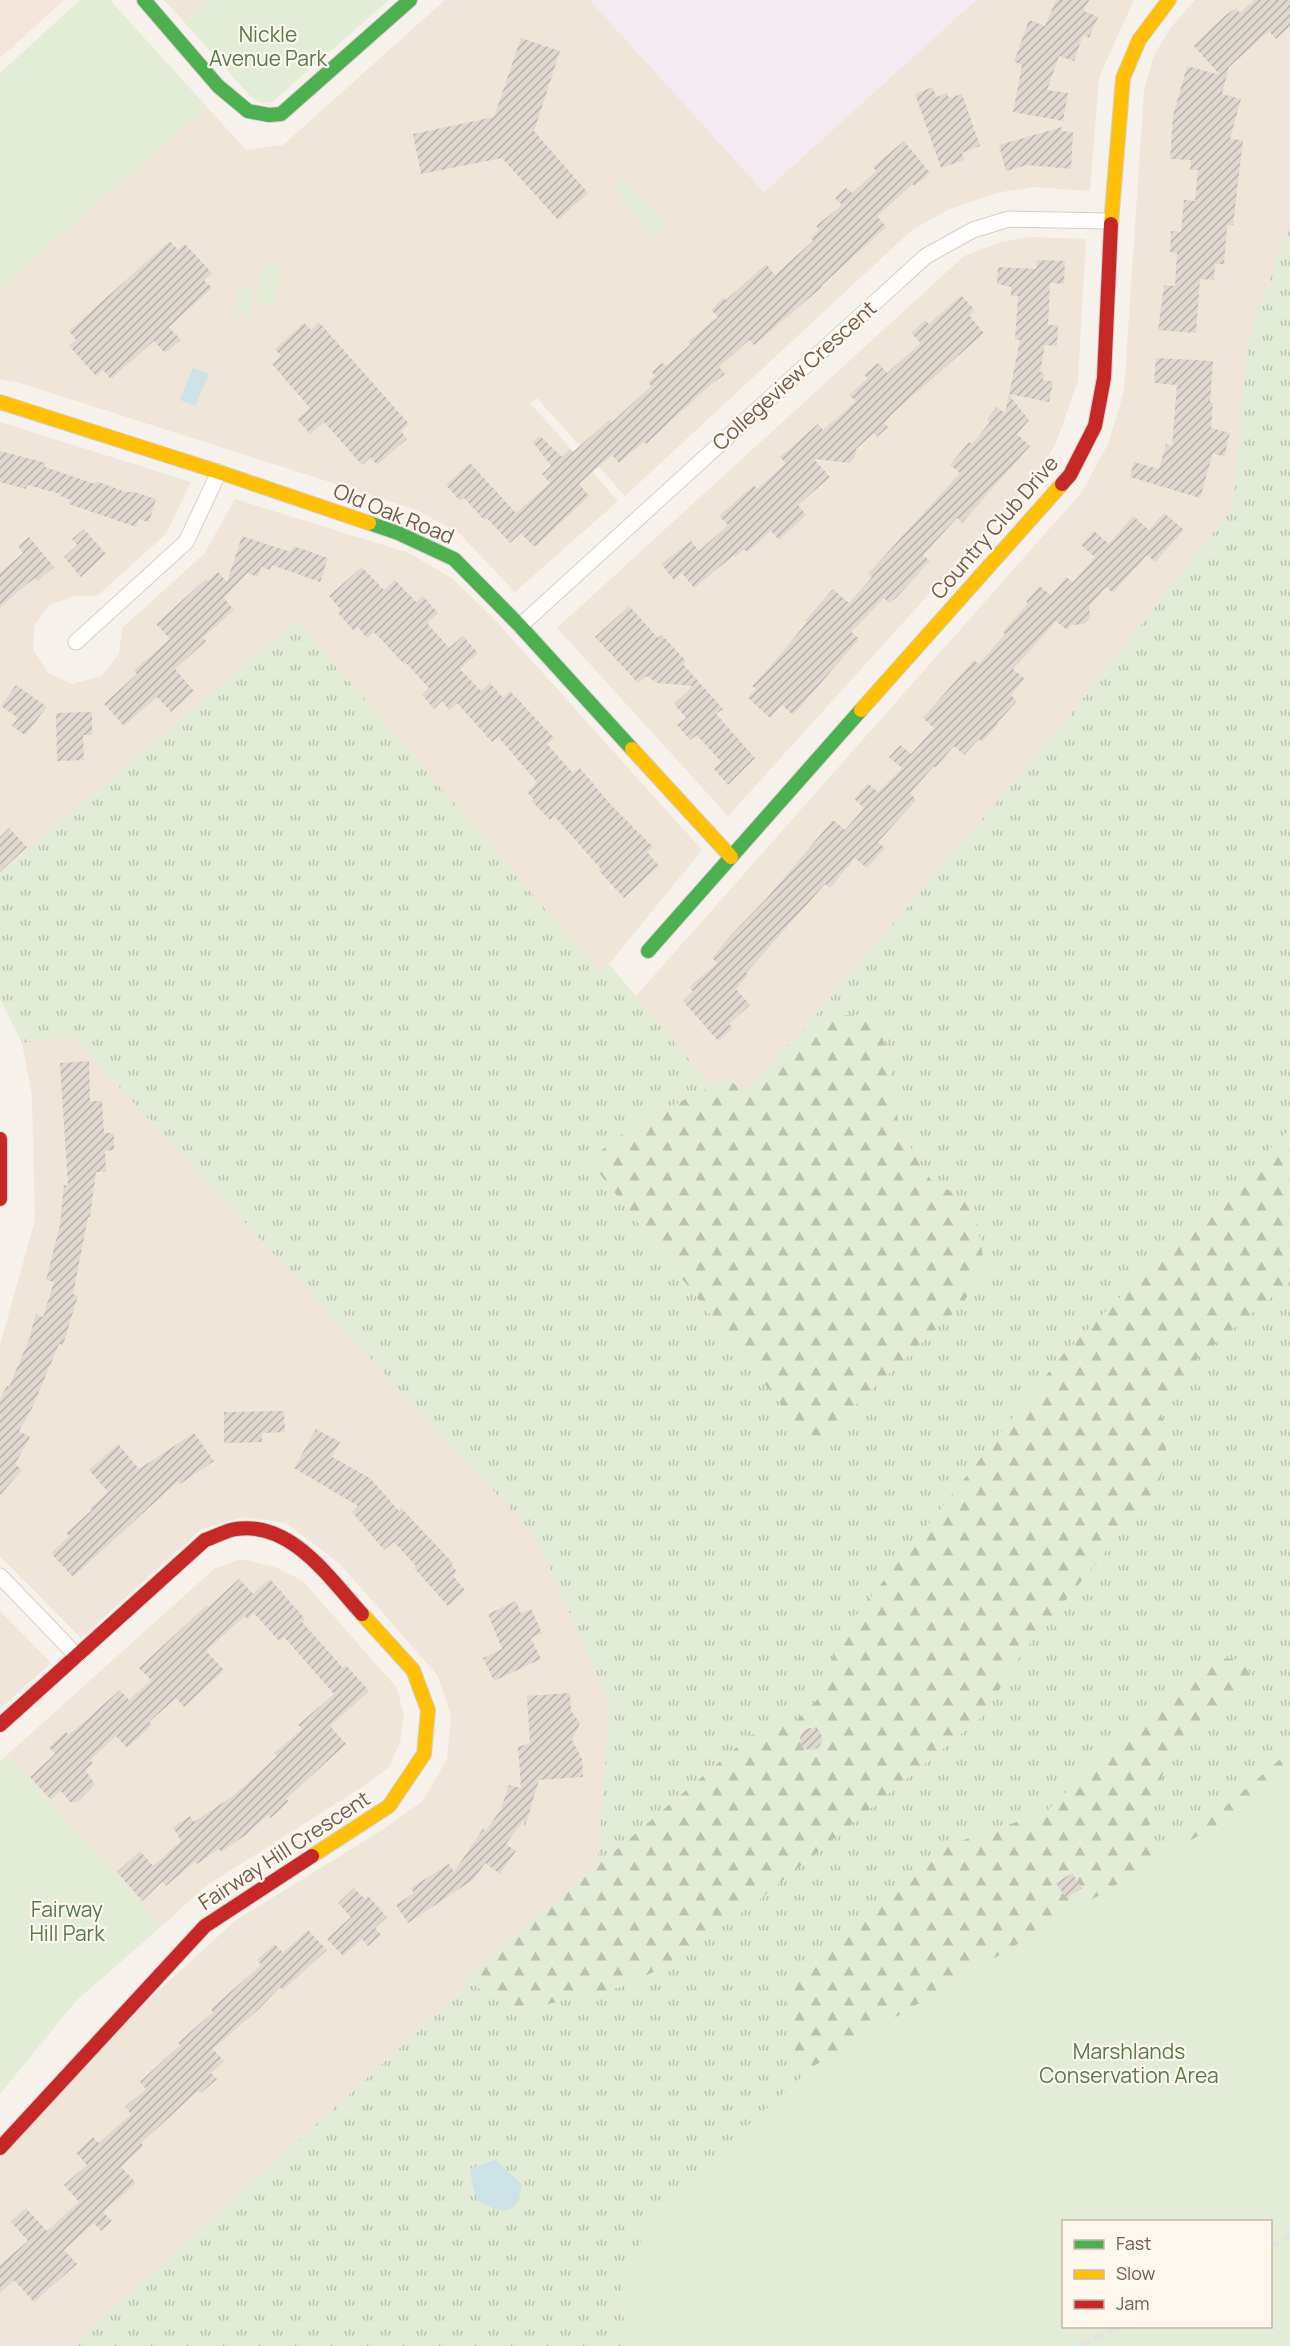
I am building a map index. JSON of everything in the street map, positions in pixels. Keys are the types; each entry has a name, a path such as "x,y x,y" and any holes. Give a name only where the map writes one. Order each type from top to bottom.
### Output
{"street":[{"path":"144,0 218,86 248,111 269,115 281,114 410,0"},
{"name":"Country Club Drive","path":"648,951 1070,475 1095,426 1104,378 1112,221 1123,78 1139,40 1169,0"},
{"name":"Collegeview Crescent","path":"519,626 926,255 973,230 1009,219 1112,221"},
{"name":"Old Oak Road","path":"0,402 219,472 398,533 454,559 519,626 731,857"},
{"path":"76,642 186,542 219,472"},
{"path":"0,1139 0,1199"},
{"name":"Fairway Hill Crescent","path":"0,1725 205,1540 236,1528 271,1531 303,1550 413,1670 428,1710 424,1754 389,1806 205,1926 0,2148"},
{"path":"0,1576 76,1656"}],"shaded area":[{"path":"0,0 64,0 0,58"},
{"path":"164,0 210,0 185,23"},
{"path":"445,0 590,0 764,192 976,0 1134,0 1099,77 1090,191 1032,187 996,193 950,209 912,230 625,496 537,398 530,403 618,501 515,592 459,533 414,509 17,382 0,379 0,288 207,107 246,150 283,145"},
{"path":"590,0 976,0 764,192"},
{"path":"1195,0 1290,0 1290,223 1248,341 1233,508 1059,729 733,1112 636,996 1081,493 1108,444 1124,391 1144,91 1154,55 1171,27"},
{"path":"1030,237 1086,239 1078,381 1056,443 1036,476 728,816 557,628 964,256 1001,242"},
{"path":"193,368 209,374 195,406 180,400"},
{"path":"0,422 191,482 166,534 97,596 74,596 50,605 35,624 33,649 48,673 72,684 101,676 119,654 122,628 204,554 235,499 409,553 453,579 497,622 702,850 601,974 297,622 0,874"},
{"path":"72,1036 537,1537 610,1704 597,1868 73,2346 0,2346 0,2157 112,2033 236,1920 379,1832 423,1801 447,1759 451,1716 438,1676 340,1564 286,1523 242,1517 200,1530 81,1638 0,1556 0,1345 35,1220 32,1095 22,1043"},
{"path":"240,1559 273,1566 303,1581 397,1688 404,1716 400,1742 389,1767 364,1786 206,1886 162,1926 7,1755 214,1569"},
{"path":"0,1611 51,1663 0,1709"},
{"path":"495,2160 521,2183 520,2197 514,2207 509,2210 497,2210 480,2202 474,2189 470,2171 472,2168"}],"green space":[{"path":"80,0 110,0 207,107 0,288 0,73"},
{"name":"Nickle Avenue Park","path":"210,0 389,0 272,102 262,103 248,94 185,23"},
{"path":"623,178 668,223 655,240 627,206 615,185"},
{"path":"1290,223 1290,1769 622,2276 625,2346 73,2346 597,1868 610,1704 536,1537 72,1036 22,1043 0,999 0,874 297,621 601,974 609,964 733,1112 1059,729 1233,508 1248,341"},
{"path":"265,263 284,268 274,305 255,300"},
{"path":"239,288 254,291 250,316 235,314"},
{"path":"830,1015 875,1015 890,1061 899,1129 931,1180 974,1205 985,1268 962,1305 823,1436 804,1434 589,1160 635,1124 728,1078 744,1093 783,1048"},
{"path":"1290,1129 1290,1282 1197,1359 1161,1412 1167,1458 1157,1489 1023,1652 982,1717 759,1900 662,1968 621,1987 514,2012 465,1979 751,1735 797,1720 827,1690 835,1642 1064,1353"},
{"path":"1218,1658 1243,1660 1253,1680 1170,1746 1146,1839 1179,1846 1290,1751 1290,1990 809,2074 798,2069 784,1987 940,1848 1046,1812 1162,1698"},
{"name":"Fairway Hill Park","path":"7,1755 162,1926 76,2001 0,2094 0,1761"},
{"name":"Marshlands Conservation Area","path":"1290,1770 1290,2346 625,2346 622,2277 665,2200 814,2066 1228,1818"}],"building":[{"path":"1056,0 1089,0 1084,11 1098,17 1089,38 1083,35 1074,61 1059,56 1047,90 1068,93 1063,121 1013,112 1022,65 1014,62 1029,20 1045,26"},
{"path":"1254,0 1290,0 1290,26 1276,39 1269,31 1229,67 1222,94 1241,99 1230,139 1243,140 1233,225 1227,225 1224,264 1215,264 1214,280 1200,279 1196,333 1158,330 1164,285 1175,286 1177,253 1170,252 1171,231 1181,232 1184,200 1195,201 1198,170 1190,170 1191,160 1170,159 1173,116 1187,66 1220,75 1193,45 1226,15 1236,8 1240,13"},
{"path":"521,38 560,51 534,131 588,193 558,220 502,158 421,174 413,134 494,117"},
{"path":"933,87 936,97 947,93 949,98 962,94 980,146 962,153 964,160 941,168 915,94"},
{"path":"1062,127 1061,131 1073,132 1071,169 1027,165 1006,171 999,145"},
{"path":"904,141 930,173 914,186 913,184 877,216 886,227 822,287 754,345 749,340 719,367 725,374 646,444 644,441 619,463 612,455 579,484 589,496 537,545 533,546 521,533 510,543 487,518 484,520 464,498 460,501 446,485 470,463 516,513 550,483 542,474 551,466 533,442 540,436 562,457 570,449 573,452 609,420 611,423 651,386 648,382 655,376 652,372 662,363 666,366 690,345 687,342 718,317 711,310 724,297 726,300 766,264 775,275 813,241 811,238 819,230 816,226 842,205 835,198 846,188 852,193 876,171 873,167"},
{"path":"170,241 178,250 185,244 212,273 204,280 212,288 169,327 181,340 165,353 154,341 111,379 103,370 96,376 69,346 76,340 69,331"},
{"path":"1037,260 1065,261 1064,284 1050,283 1048,325 1058,325 1057,346 1045,345 1040,372 1044,373 1043,380 1053,382 1049,402 1009,394 1020,340 1015,340 1018,296 1011,296 1011,287 997,284 998,267 1036,269"},
{"path":"961,295 975,310 969,315 984,333 892,414 884,423 888,427 877,437 874,433 856,449 855,457 849,463 814,459 830,477 798,505 806,515 779,540 771,531 747,552 744,549 735,557 734,555 694,588 682,573 674,580 661,564 691,541 699,551 728,525 719,516 754,485 757,489 786,463 780,457 818,424 823,430 856,401 849,395 868,378 864,375 878,363 887,373 921,343 911,333 925,320 929,324"},
{"path":"319,322 409,424 401,431 407,439 377,465 371,457 362,465 324,422 310,434 297,419 310,408 272,364 281,356 275,349 304,323 311,330"},
{"path":"1156,358 1213,361 1211,428 1230,433 1224,457 1213,453 1200,498 1130,477 1134,462 1159,469 1166,444 1172,446 1177,385 1154,383"},
{"path":"1009,395 1029,420 1017,434 1030,446 962,523 957,518 923,555 930,561 896,598 889,603 884,598 851,632 859,639 793,715 782,705 770,718 748,698 756,689 752,686 833,589 849,603 872,577 868,574 960,473 950,465 969,442 972,444 990,422 987,419 997,407 1005,413"},
{"path":"0,451 46,463 45,467 95,484 96,481 126,492 134,492 156,499 149,522 139,519 136,527 69,504 71,500 60,496 61,494 27,485 26,489 0,482"},
{"path":"1164,513 1184,530 1155,562 1147,555 1113,593 1106,587 1089,606 1090,618 1084,624 1071,625 1067,630 1056,621 1013,669 1025,679 1011,695 1017,701 998,724 982,742 979,739 964,755 954,746 910,793 916,800 878,842 885,848 867,868 855,858 830,888 825,884 746,973 748,975 736,989 750,1005 729,1024 733,1028 718,1041 683,1001 693,991 689,987 717,963 712,958 730,936 766,899 833,820 845,830 864,808 854,799 868,783 878,792 902,768 889,757 900,745 911,754 934,728 923,718 974,660 979,664 1005,634 1003,632 1028,603 1026,602 1039,586 1051,595 1066,577 1073,582 1095,557 1081,545 1094,531 1109,544 1133,516 1149,530"},
{"path":"84,529 106,554 81,577 64,557 77,545 72,539"},
{"path":"242,536 291,552 293,546 328,558 320,582 272,565 270,570 261,567 258,577 247,573 224,598 234,610 203,638 206,641 175,669 194,691 171,712 157,697 124,726 104,704 137,674 134,670 170,639 156,624 206,579 208,581 218,572 227,582"},
{"path":"29,537 54,567 37,581 35,578 0,607 0,573 23,553 18,546"},
{"path":"362,567 384,590 395,580 416,602 423,596 438,613 427,623 449,648 463,636 478,653 460,669 481,691 490,683 503,698 510,691 554,738 547,744 573,773 580,768 610,804 653,847 647,852 659,866 624,898 554,816 550,820 532,801 534,800 527,792 537,782 498,737 492,742 457,703 449,710 442,701 434,709 422,695 429,688 406,663 404,664 374,632 367,638 358,627 354,631 338,613 341,610 329,596"},
{"path":"629,606 658,638 662,635 686,661 683,664 723,709 716,714 755,758 728,785 714,769 721,762 697,735 690,740 677,725 686,718 674,704 693,686 658,683 646,676 638,683 595,637"},
{"path":"16,685 47,707 25,735 12,726 18,718 1,706"},
{"path":"92,712 92,735 83,735 84,760 57,761 56,713"},
{"path":"9,828 27,847 0,872 0,837"},
{"path":"89,1061 90,1101 102,1101 104,1133 114,1133 114,1150 105,1151 106,1172 96,1172 90,1217 88,1217 73,1294 78,1296 63,1345 59,1344 33,1406 19,1431 30,1437 15,1464 22,1470 0,1495 0,1399 7,1386 9,1387 31,1335 36,1314 43,1317 54,1282 46,1280 60,1225 64,1185 68,1186 60,1063"},
{"path":"284,1411 285,1432 262,1433 262,1442 224,1443 224,1412"},
{"path":"316,1429 340,1442 332,1457 370,1478 399,1511 401,1508 453,1563 451,1564 457,1572 453,1576 465,1590 448,1606 394,1542 384,1550 352,1512 358,1506 294,1468"},
{"path":"194,1433 214,1461 180,1484 178,1481 73,1577 51,1553 69,1536 66,1533 108,1492 89,1470 118,1444 139,1469"},
{"path":"239,1579 253,1594 270,1579 305,1619 302,1622 343,1668 346,1665 369,1691 330,1726 346,1744 286,1799 289,1801 271,1818 268,1815 247,1834 221,1852 219,1849 197,1864 195,1861 166,1886 162,1882 142,1901 117,1872 140,1851 153,1866 181,1841 173,1827 190,1816 194,1822 233,1796 277,1756 274,1753 302,1729 298,1725 334,1694 284,1637 279,1641 254,1613 247,1619 245,1616 206,1651 224,1670 184,1707 176,1698 149,1722 152,1725 127,1748 116,1736 90,1760 93,1763 85,1770 95,1784 78,1802 70,1802 61,1791 51,1800 30,1777 55,1754 49,1747 66,1732 69,1735 120,1690 129,1700 151,1680 139,1668"},
{"path":"516,1601 521,1614 531,1609 542,1633 531,1638 541,1659 494,1681 483,1658 502,1649 488,1614"},
{"path":"570,1693 571,1711 580,1723 572,1740 582,1759 583,1777 539,1780 525,1826 523,1821 506,1844 516,1851 500,1874 485,1863 474,1879 408,1923 396,1905 414,1893 411,1888 449,1864 454,1872 483,1829 486,1831 501,1809 509,1785 521,1788 518,1747 530,1743 527,1696"},
{"path":"807,1728 815,1728 822,1735 822,1743 815,1750 807,1750 800,1743 800,1735"},
{"path":"1072,1873 1082,1888 1066,1898 1056,1883"},
{"path":"354,1888 365,1899 368,1896 387,1917 375,1928 381,1935 368,1946 362,1939 343,1956 327,1939 351,1917 338,1903"},
{"path":"308,1930 327,1950 283,1990 280,1987 260,2008 213,2049 224,2061 211,2073 217,2079 201,2093 198,2091 141,2143 144,2146 121,2167 136,2183 103,2212 112,2221 101,2231 94,2223 64,2250 77,2264 34,2302 14,2280 0,2293 0,2265 28,2241 11,2222 26,2208 47,2231 79,2202 64,2185 87,2165 76,2153 93,2137 99,2143 131,2114 125,2107 146,2089 140,2082 180,2045 178,2043 213,2012 211,2009 261,1965 257,1960 275,1944 283,1953"}],"railway":[{"path":"1272,2245 1290,2236"},
{"path":"1082,2346 1115,2328"}],"traffic: fast":[{"path":"144,0 218,86 248,111 269,115 281,114 410,0"},
{"path":"369,523 398,533 454,559 520,626 632,749"},
{"path":"648,951 861,710"}],"traffic: slow":[{"path":"1111,224 1123,78 1139,40 1169,0"},
{"path":"0,402 369,523"},
{"path":"861,710 1062,484"},
{"path":"632,749 731,857"},
{"path":"312,1856 389,1806 424,1754 428,1710 413,1670 362,1614"}],"traffic: jam":[{"path":"1062,484 1070,475 1095,426 1104,378 1111,224"},
{"path":"0,1139 0,1199"},
{"path":"0,1725 205,1540 228,1531 256,1529 275,1534 292,1543 322,1569 362,1614"},
{"path":"0,2148 205,1926 312,1856"}]}
